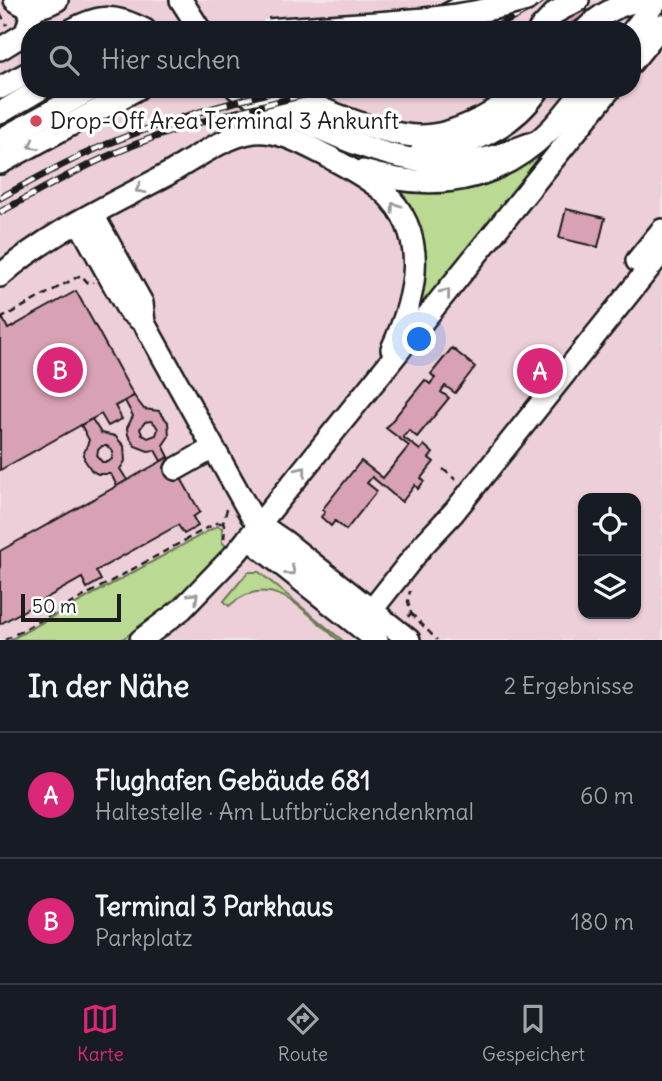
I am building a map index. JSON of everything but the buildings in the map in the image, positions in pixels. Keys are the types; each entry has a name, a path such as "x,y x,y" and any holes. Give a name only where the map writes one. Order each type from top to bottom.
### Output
{"street":[{"path":"24,4 48,5 57,0"},
{"path":"181,0 194,21"},
{"path":"435,21 474,0"},
{"path":"394,21 478,11 527,0"},
{"path":"548,21 556,12 578,0"},
{"path":"592,21 604,0"},
{"path":"596,21 618,6 644,0"},
{"path":"641,35 657,0"},
{"path":"93,21 115,18 123,21"},
{"path":"641,43 662,25"},
{"path":"0,49 21,36"},
{"path":"0,88 21,85"},
{"path":"0,101 21,89"},
{"path":"0,113 21,93"},
{"path":"0,140 76,98"},
{"path":"0,163 120,98"},
{"path":"257,98 347,139 413,160 444,163 477,161 535,142"},
{"path":"296,98 393,133 417,136 442,133 487,116 502,106 508,98"},
{"path":"298,117 420,152 441,150 481,137 502,125 533,98"},
{"path":"326,156 384,177 416,182 446,182 479,174 508,160 548,131 576,98"},
{"path":"141,640 171,619 198,594 253,531 603,98"},
{"path":"0,276 41,243 243,134 268,132 296,141 362,176 397,206 407,225 414,249 415,267 411,301 397,339 373,384"},
{"path":"86,219 128,310 144,323 243,502 253,531 338,597 371,611 409,640"},
{"path":"424,544 446,501 662,230"},
{"path":"377,640 369,624 371,611 424,544 454,512 662,252"},
{"path":"176,469 213,448"},
{"path":"280,498 276,518 284,541 377,640"},
{"path":"253,531 284,541"},
{"path":"338,597 376,592 390,586"}],"path":[{"path":"0,319 81,275 89,284 101,278"},
{"path":"222,500 228,511 223,523 224,541 228,544"},
{"path":"5,640 216,523 223,523"},
{"path":"411,613 437,640"}],"shaded area":[{"path":"0,0 662,0 662,640 0,640"}],"green space":[{"path":"556,142 412,324 422,266 421,238 410,212 383,184 432,192 475,188 515,171"},
{"path":"217,526 222,528 222,542 227,547 176,602 121,640 10,640"},
{"path":"248,572 259,572 342,640 338,640 301,607 274,593 259,591 244,595 229,606 224,601"}],"railway":[{"path":"472,21 516,0"},
{"path":"507,21 542,0"},
{"path":"0,198 74,159 140,131 251,98"},
{"path":"0,212 140,142 292,98"}],"place":[{"name":"Drop-Off Area Terminal 3 Ankunft","path":"36,121"},
{"name":"Terminal 3 Parkhaus","path":"60,370"},
{"name":"Flughafen Gebäude 681","path":"540,371"}]}
